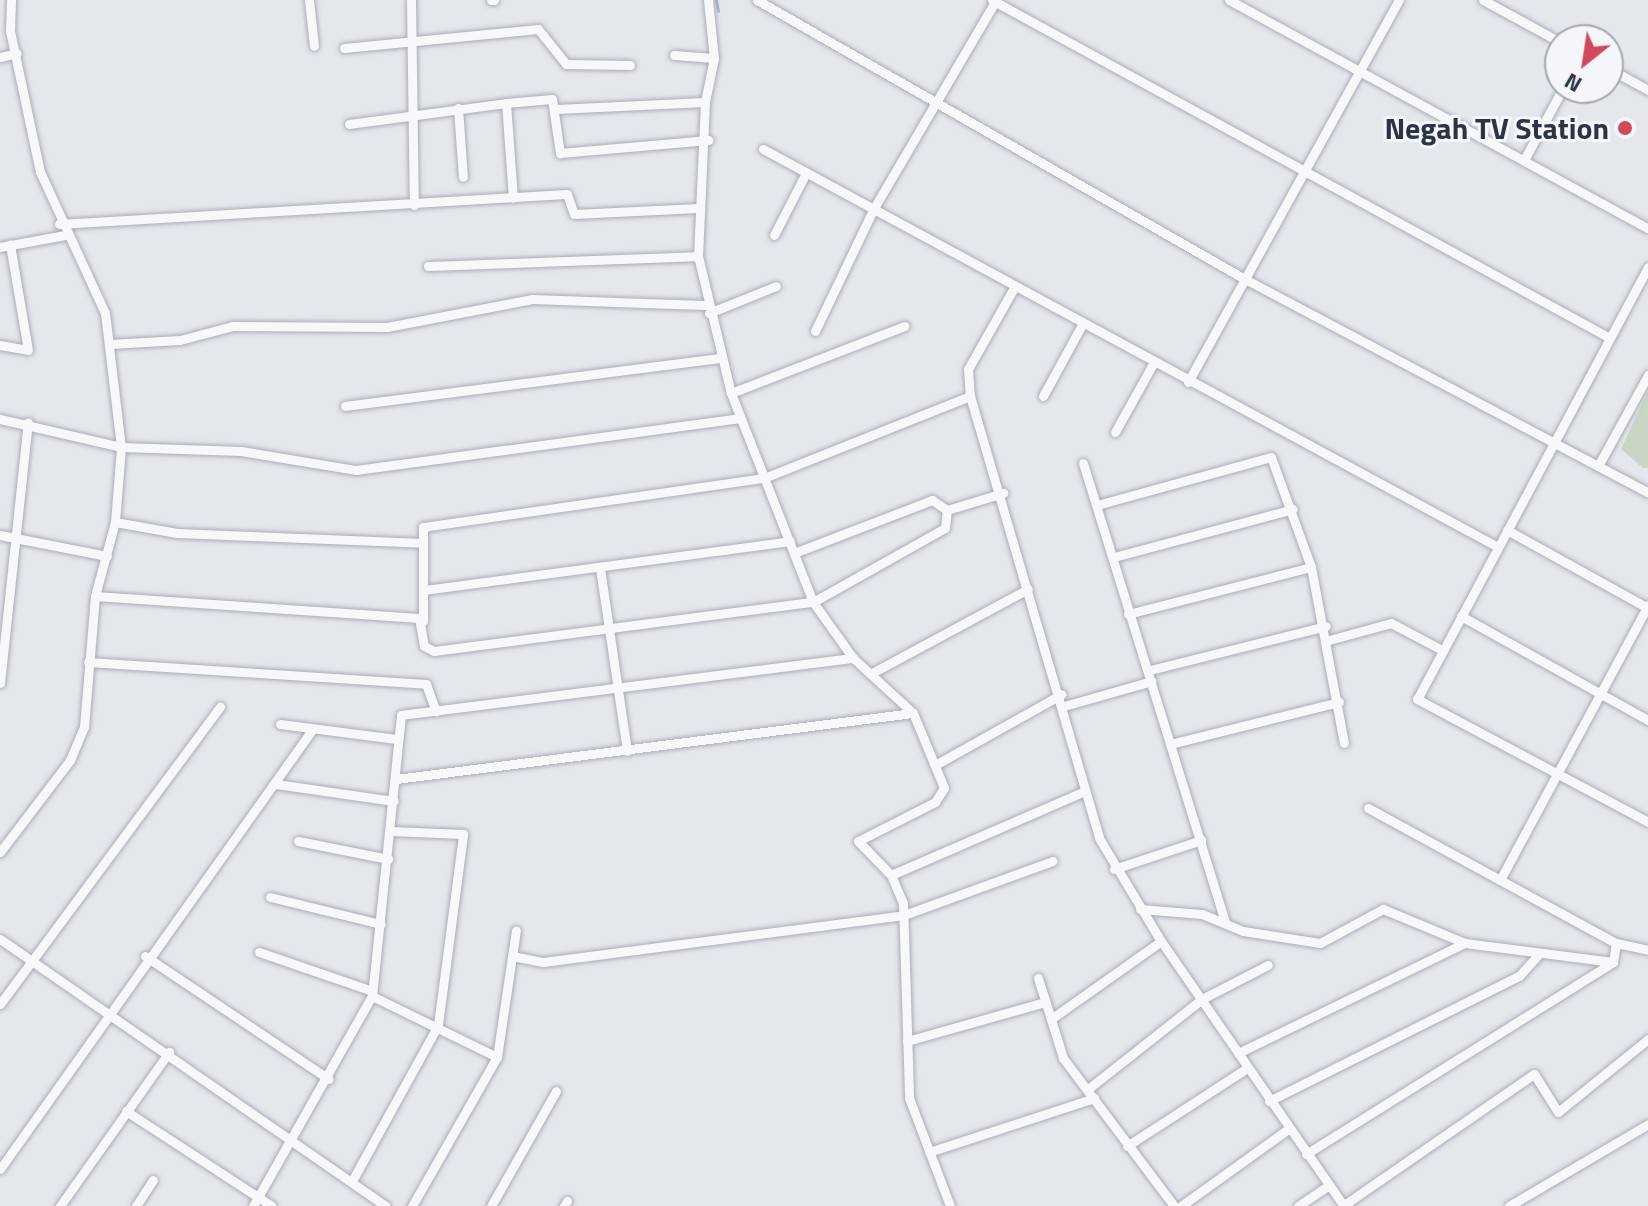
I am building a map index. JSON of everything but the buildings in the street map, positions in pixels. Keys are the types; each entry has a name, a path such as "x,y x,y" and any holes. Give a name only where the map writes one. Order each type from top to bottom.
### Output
{"street":[{"path":"0,852 70,760 84,727 95,596 115,522 121,447 105,313 59,224 40,172 17,53 11,0"},
{"path":"309,0 314,46"},
{"path":"411,0 414,205"},
{"path":"708,0 714,58 705,102 708,140 698,208 698,256 707,309 731,393 813,602 853,658 913,713 944,788 935,802 858,841 891,875 904,915 909,1098 950,1206"},
{"path":"757,0 937,109 1243,278 1648,492"},
{"path":"1229,0 1648,228"},
{"path":"1188,382 1399,0"},
{"path":"1483,0 1544,33"},
{"path":"815,331 874,208 937,109 995,1 1610,338"},
{"path":"344,48 538,29 566,64 630,65"},
{"path":"0,57 17,53"},
{"path":"674,55 714,58"},
{"path":"1624,77 1648,90"},
{"path":"349,124 547,96 556,109 560,153 708,140"},
{"path":"556,109 705,102"},
{"path":"506,103 513,198"},
{"path":"1524,160 1554,104"},
{"path":"458,108 463,177"},
{"path":"763,149 1188,382 1498,547"},
{"path":"774,235 806,173"},
{"path":"59,224 567,194 574,214 698,208"},
{"path":"0,345 28,350 5,246 65,235"},
{"path":"428,266 698,256"},
{"path":"1648,267 1417,699 1648,822"},
{"path":"110,344 180,340 233,326 387,327 532,299 707,309 776,286"},
{"path":"1015,286 968,369 970,396 1003,493 1028,589 1062,694 1085,791 1114,869 1326,1187 1344,1206 1534,1074 1558,1112 1648,1039"},
{"path":"1043,396 1083,323"},
{"path":"731,393 905,326"},
{"path":"345,406 721,358"},
{"path":"1115,432 1154,362"},
{"path":"1598,466 1648,375"},
{"path":"947,510 945,528 813,602 434,651 424,646 423,527 764,478 970,396"},
{"path":"0,419 28,423 121,447 241,451 356,470 740,418"},
{"path":"0,683 28,423"},
{"path":"1097,505 1265,457 1275,462 1293,509 1326,626 1344,743"},
{"path":"1083,463 1114,557 1128,614 1174,743 1225,923"},
{"path":"947,510 1003,493"},
{"path":"794,553 932,500 947,510"},
{"path":"1114,557 1293,509"},
{"path":"115,522 177,533 423,543"},
{"path":"1500,880 1648,607 1507,530"},
{"path":"0,535 107,556"},
{"path":"424,590 790,541"},
{"path":"1128,614 1311,567"},
{"path":"600,568 627,751"},
{"path":"872,673 1028,589"},
{"path":"95,596 423,621"},
{"path":"1461,616 1648,720"},
{"path":"1329,640 1391,623 1442,650"},
{"path":"1150,670 1326,626"},
{"path":"256,1201 329,1079 372,994 394,801 396,739 401,715 853,658"},
{"path":"88,662 426,684 436,711"},
{"path":"1064,706 1152,681"},
{"path":"935,765 1062,694"},
{"path":"1174,743 1339,702"},
{"path":"0,1004 220,707"},
{"path":"396,779 913,713"},
{"path":"280,724 396,739"},
{"path":"0,1169 114,1013 145,956 276,784 312,730"},
{"path":"276,784 394,801"},
{"path":"891,875 1085,791"},
{"path":"1368,808 1616,943 1648,950"},
{"path":"352,1181 438,1025 463,834 390,831"},
{"path":"1114,869 1201,840"},
{"path":"298,841 388,859"},
{"path":"512,956 543,962 904,915 1052,861"},
{"path":"270,897 381,924"},
{"path":"1140,909 1320,943 1383,909 1465,943 1613,962"},
{"path":"412,1206 497,1057 516,930"},
{"path":"0,939 114,1013 386,1206"},
{"path":"1051,1019 1161,941"},
{"path":"1238,1053 1465,943"},
{"path":"1306,1154 1613,962 1616,943"},
{"path":"259,952 372,994 497,1057"},
{"path":"1269,1101 1519,976 1540,953"},
{"path":"145,956 329,1079"},
{"path":"929,1152 1091,1094 1202,999 1268,965"},
{"path":"1038,978 1063,1058 1174,1206"},
{"path":"907,1041 1045,1002"},
{"path":"60,1206 169,1052"},
{"path":"1127,1146 1247,1068"},
{"path":"491,1206 556,1091"},
{"path":"126,1111 256,1201 272,1206"},
{"path":"1509,1206 1648,1124"},
{"path":"1181,1206 1288,1129"},
{"path":"136,1206 153,1180"},
{"path":"1298,1206 1326,1187"}],"green space":[{"path":"1648,391 1648,468 1643,468 1621,449"}],"waterway":[{"path":"716,0 718,11"}],"place":[{"name":"Negah TV Station","path":"1625,128"}]}
